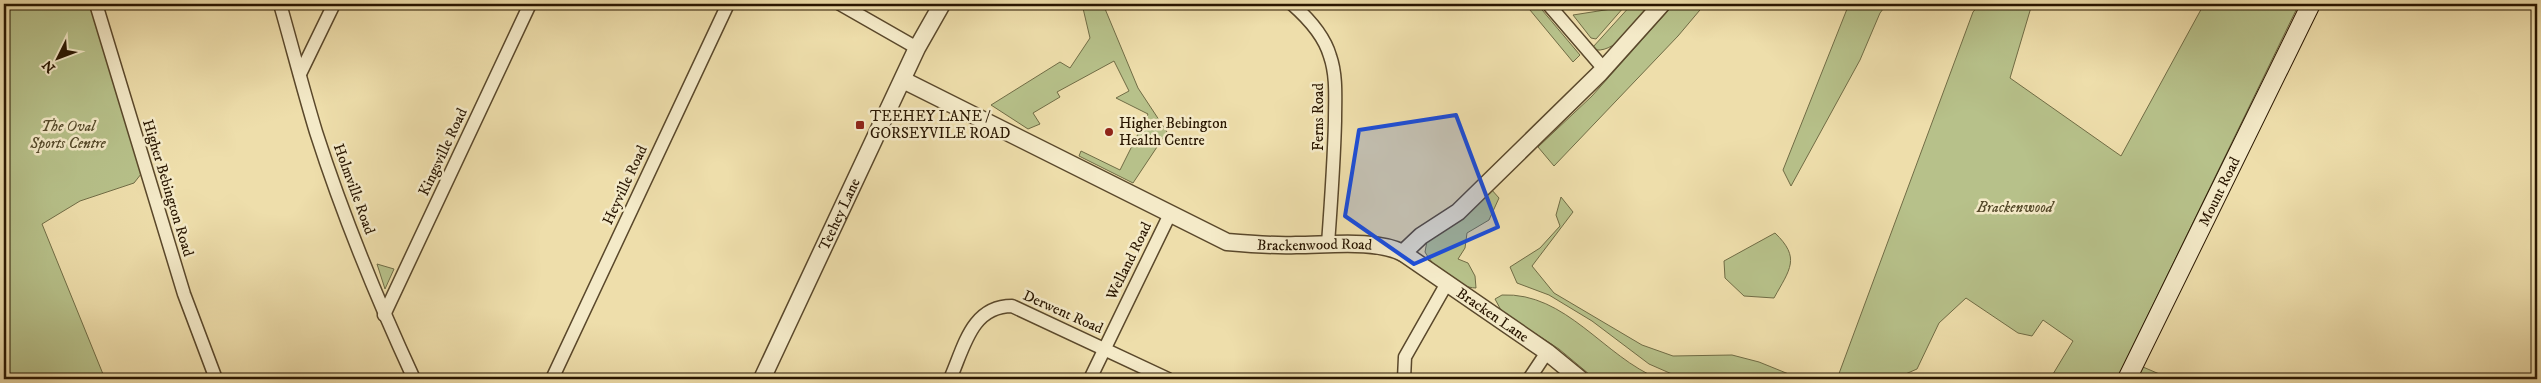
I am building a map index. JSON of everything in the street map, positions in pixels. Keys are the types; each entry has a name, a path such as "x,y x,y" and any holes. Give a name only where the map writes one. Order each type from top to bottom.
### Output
{"main road":[{"name":"Mount Road","path":"2127,379 2311,4"}],"street":[{"name":"Higher Bebington Road","path":"96,4 184,294 216,379"},
{"name":"Holmville Road","path":"280,4 316,132 384,314 414,379"},
{"path":"300,74 334,4"},
{"name":"Kingsville Road","path":"384,314 530,4"},
{"name":"Heyville Road","path":"552,379 728,4"},
{"path":"840,4 917,48"},
{"name":"Teehey Lane","path":"762,379 917,48 942,4"},
{"name":"Ferns Road","path":"1292,4 1314,26 1322,39 1330,55 1335,84 1334,164 1328,244"},
{"path":"1548,4 1604,69"},
{"path":"1404,253 1421,236 1458,212 1604,69 1662,4"},
{"name":"Brackenwood Road","path":"903,80 1226,242 1258,245 1328,244 1391,247 1404,253"},
{"name":"Welland Road","path":"1090,379 1170,214"},
{"name":"Bracken Lane","path":"1404,253 1547,352 1580,379"},
{"path":"1404,379 1404,357 1447,283"},
{"name":"Derwent Road","path":"950,379 975,322 994,308 1012,306 1168,379"},
{"path":"1529,379 1547,352"}],"highlighted area":[{"path":"1456,115 1498,227 1414,264 1345,216 1359,130"}],"green space":[{"name":"The Oval Sports Centre","path":"4,4 96,4 145,169 134,183 80,201 42,224 105,379 4,379"},
{"path":"1082,4 1103,4 1138,88 1167,132 1133,183 1079,156 1081,151 1120,170 1148,114 1116,98 1129,91 1114,61 1057,92 1060,97 1033,113 1040,124 1028,129 991,105 1060,62 1070,68 1090,38"},
{"path":"1525,4 1537,4 1580,55 1573,62"},
{"path":"1632,4 1651,4 1620,40 1612,46 1596,50 1593,47"},
{"path":"1674,4 1705,4 1678,36 1554,166 1538,147 1592,96"},
{"path":"1849,4 1887,4 1880,13 1860,60 1791,186 1783,170"},
{"name":"Brackenwood","path":"1980,4 2032,4 2010,78 2121,156 2204,4 2299,4 2117,379 2050,379 2073,341 2043,320 2032,336 2018,333 1966,298 1939,323 1917,369 1894,379 1837,379 1973,12"},
{"path":"1624,7 1596,39 1591,38 1573,15"},
{"path":"1491,189 1499,198 1489,220 1467,233 1465,248 1458,259 1468,263 1475,276 1476,288 1469,287 1454,281 1434,264 1425,252 1427,241"},
{"path":"1561,197 1573,212 1532,266 1554,293 1642,345 1673,356 1732,355 1759,362 1801,379 1681,378 1649,364 1592,321 1549,295 1517,283 1510,267 1540,248 1560,226 1556,215"},
{"path":"1775,233 1788,250 1790,257 1790,264 1785,279 1774,298 1744,296 1725,278 1724,261"},
{"path":"377,264 394,269 385,289"},
{"path":"1502,295 1525,297 1546,304 1565,314 1620,356 1639,369 1659,379 1595,379 1559,349 1502,312 1495,299"},
{"path":"2143,367 2171,379 2136,379"}],"place":[{"name":"TEEHEY LANE / GORSEYVILE ROAD","path":"860,125"},
{"name":"Higher Bebington Health Centre","path":"1109,132"}]}
